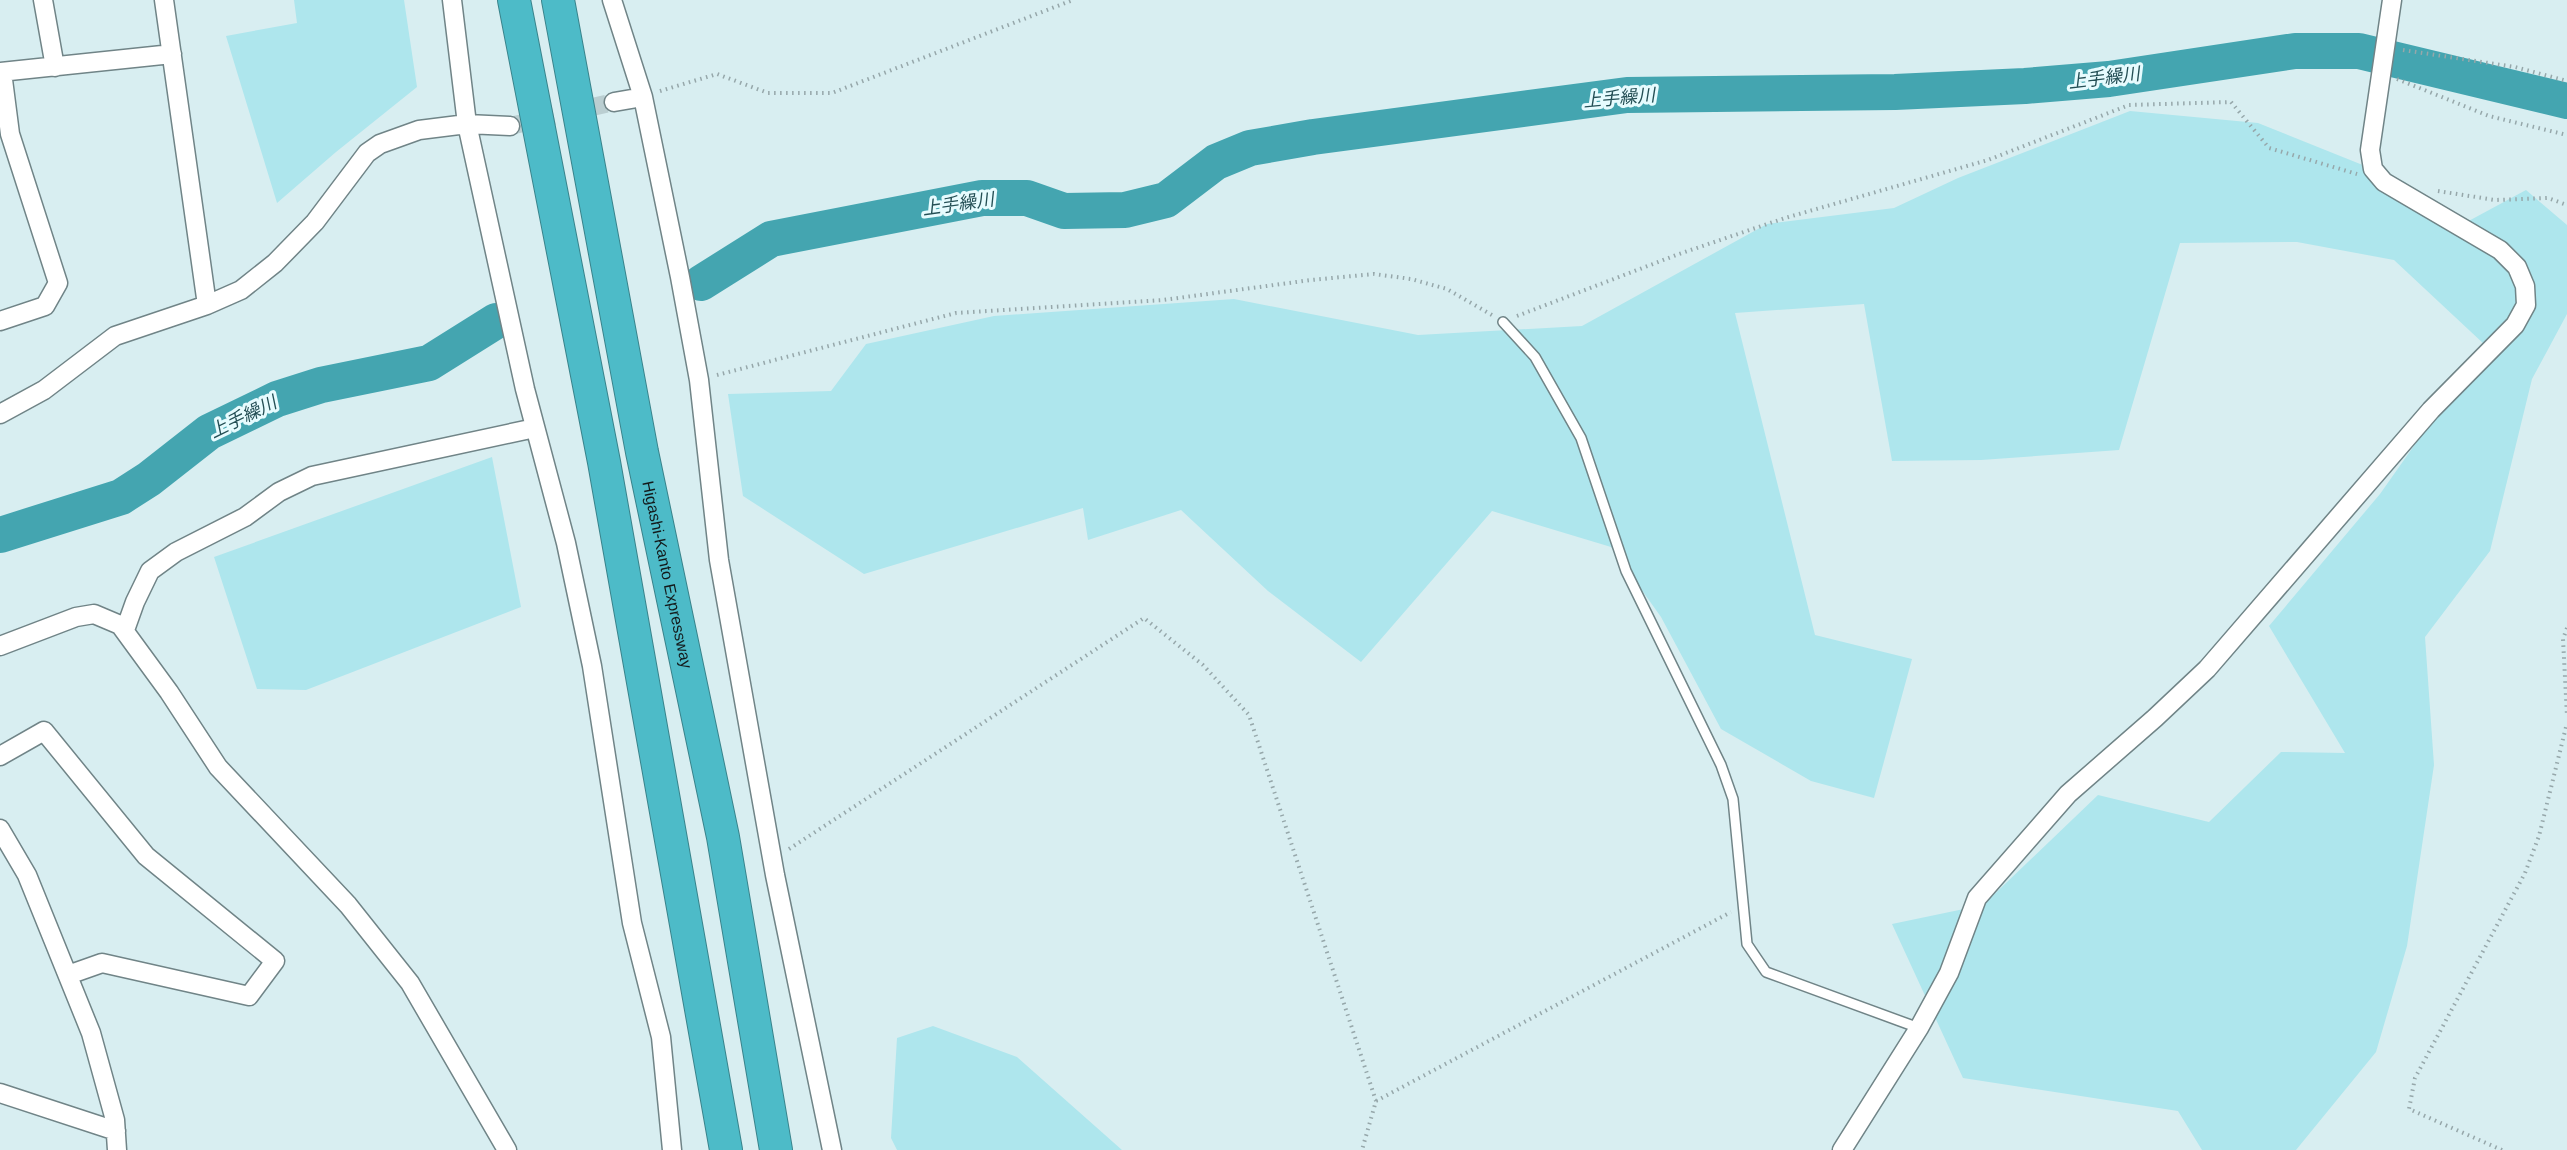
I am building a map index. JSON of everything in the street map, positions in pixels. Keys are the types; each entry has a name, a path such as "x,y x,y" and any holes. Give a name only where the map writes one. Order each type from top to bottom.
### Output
{"highway":[{"path":"514,0 603,462 726,1150"},
{"name":"Higashi-Kanto Expressway","path":"558,0 642,452 723,837 776,1150"}],"street":[{"path":"43,0 55,68"},
{"path":"164,0 207,305"},
{"path":"452,0 467,124 535,428 566,543 592,666 632,923 661,1037 672,1150"},
{"path":"612,0 642,97 699,380 719,560 772,859 832,1150"},
{"path":"1842,1150 1919,1029 1948,973 1977,898 2068,794 2207,669 2431,410 2502,340 2515,325 2526,305 2525,286 2517,267 2500,250 2384,182 2373,169 2370,150 2392,0"},
{"path":"0,321 45,306 58,284 10,134 1,72 172,54"},
{"path":"614,102 642,97"},
{"path":"0,414 44,390 115,336 207,305 241,290 275,263 315,222 367,153 380,144 419,130 467,124 510,126"},
{"path":"125,630 150,571 176,552 245,517 279,492 312,476 535,428"},
{"path":"0,646 76,617 94,614 120,625 218,767 348,905 410,982 507,1150"},
{"path":"0,756 44,731 146,856 275,961 249,996 102,963 68,975"},
{"path":"0,830 27,875 91,1033 115,1120 117,1150"},
{"path":"0,1093 116,1131"}],"lane":[{"path":"1503,322 1535,357 1581,438 1626,571 1721,765 1733,799 1747,944 1766,972 1919,1029"}],"path":[{"path":"642,97 717,74 768,93 832,93 1074,0"},
{"path":"2385,47 2515,67 2567,81"},
{"path":"2381,72 2489,116 2567,135"},
{"path":"699,380 957,313 1163,300 1374,274 1411,279 1447,289 1503,322 1679,254 1785,218 1988,160 2130,105 2231,102 2270,147 2384,182"},
{"path":"2428,189 2495,200 2548,198 2567,205"},
{"path":"772,859 1144,618 1203,665 1249,715 1376,1101 1362,1150"},
{"path":"2567,628 2563,639 2567,716"},
{"path":"2502,1150 2409,1108 2415,1078 2525,873 2539,836 2567,723"},
{"path":"1376,1101 1744,905"}],"shaded area":[{"path":"294,0 404,0 417,87 277,203 226,36 297,23"},
{"path":"2130,111 2258,123 2405,182 2452,230 2526,190 2567,225 2567,314 2532,379 2490,551 2425,637 2434,765 2407,946 2376,1052 2296,1150 2202,1150 2178,1111 1963,1078 1892,924 1983,905 2098,795 2209,822 2281,752 2345,753 2269,626 2380,494 2485,345 2394,260 2297,242 2180,243 2119,450 1981,460 1892,461 1864,304 1735,313 1815,635 1912,659 1874,798 1811,781 1721,729 1661,617 1611,547 1492,511 1361,662 1268,591 1181,510 1088,540 1083,508 864,574 743,496 728,394 831,391 866,344 994,316 1234,299 1418,335 1582,326 1767,224 1894,208 1958,178"},
{"path":"492,457 521,607 306,690 257,689 214,557"},
{"path":"933,1026 1017,1057 1122,1150 897,1150 891,1138 897,1038"}],"waterway":[{"name":"上手繰川","path":"701,283 771,239 982,198 1027,198 1064,211 1125,210 1166,200 1216,162 1250,148 1313,137 1627,95 1895,92 2025,86 2109,79 2295,51 2359,51 2567,101"},
{"name":"上手繰川","path":"0,535 121,497 149,479 209,432 277,399 321,385 429,363 496,321"}],"tunnel":[{"path":"510,126 614,102"}]}
